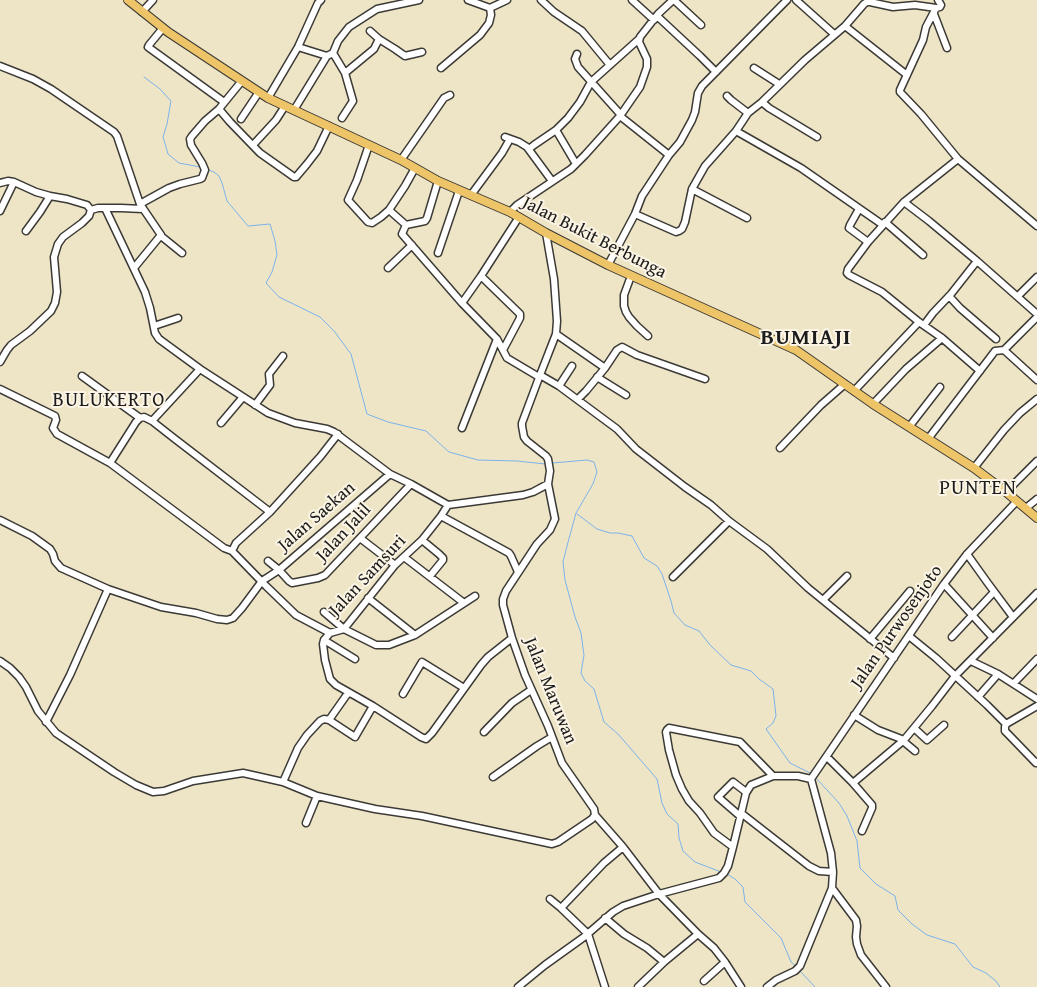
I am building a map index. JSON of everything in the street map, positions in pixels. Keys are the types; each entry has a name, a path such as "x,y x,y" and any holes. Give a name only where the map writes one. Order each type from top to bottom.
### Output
{"main road":[{"name":"Jalan Bukit Berbunga","path":"128,0 163,28 241,82 268,98 400,160 459,191 510,212 608,265 796,350 873,404 974,468 1037,518"}],"street":[{"path":"142,12 153,0"},
{"path":"294,110 348,27 377,9 419,0"},
{"path":"468,0 490,8 507,0"},
{"path":"541,0 554,12 582,31 610,65"},
{"path":"632,0 700,56 716,72"},
{"path":"529,149 556,130 576,108 591,82 639,40 655,18 673,0 701,25"},
{"path":"608,265 635,214 642,196 669,155 680,142 692,120 700,89 788,0"},
{"path":"796,0 834,34"},
{"path":"857,0 893,7 918,5 935,11"},
{"path":"938,0 941,5 935,11 926,27 900,92 958,159 1037,226"},
{"path":"268,98 298,47 317,1"},
{"path":"635,214 676,232 679,231 684,225 692,189 705,166 736,131 748,113 845,26 866,3"},
{"path":"441,68 485,29 490,19 490,8"},
{"path":"935,11 947,48"},
{"path":"845,26 907,75"},
{"path":"163,28 148,47 224,102"},
{"path":"370,31 405,56 422,52"},
{"path":"344,73 374,48 379,39"},
{"path":"510,212 517,205 576,164 599,141 620,115 640,87 647,67 647,59 639,40"},
{"path":"298,47 330,54 344,73 353,103 342,118"},
{"path":"577,54 574,59 576,64 620,115 669,155"},
{"path":"0,66 47,87 114,132 120,143 142,206 161,236 182,253"},
{"path":"754,68 779,84"},
{"path":"90,210 142,206 169,188 200,179 203,176 204,168 191,146 190,139 194,132 219,109 241,82"},
{"path":"241,118 259,92"},
{"path":"400,160 444,98 450,95"},
{"path":"727,96 748,113"},
{"path":"762,102 817,137"},
{"path":"253,145 276,120 285,106"},
{"path":"219,109 260,153 296,177 317,151 329,126"},
{"path":"556,130 576,164"},
{"path":"736,131 800,168 884,224 922,256"},
{"path":"471,195 502,153 507,138 519,142 529,149 552,181"},
{"path":"369,145 348,200 369,223 382,217 389,210 415,168"},
{"path":"958,159 904,202 868,242 848,269 848,274 882,292 942,338 980,371"},
{"path":"406,225 425,221 438,181"},
{"path":"0,211 14,182"},
{"path":"0,183 14,182 36,192 87,205 90,210 89,216 63,237 58,244 54,257 57,292 51,311 30,331 11,345 1,358"},
{"path":"692,189 747,218"},
{"path":"438,253 459,191"},
{"path":"26,231 50,196"},
{"path":"904,202 977,261 1037,315 1004,350"},
{"path":"105,208 145,292 155,333 159,339 200,369 272,416 295,423 327,429 338,434 390,474 448,505 523,495 548,484"},
{"path":"859,209 849,228 868,242"},
{"path":"389,210 406,225"},
{"path":"462,303 519,217"},
{"path":"406,225 402,234 462,303 497,339 508,359 559,386 617,429 636,449 767,549 823,600 894,658"},
{"path":"539,376 556,334 554,279 546,233"},
{"path":"134,268 161,236"},
{"path":"388,268 412,245"},
{"path":"854,391 949,296 977,261"},
{"path":"481,276 520,314 520,318 503,350"},
{"path":"632,276 624,295 624,306 629,317 648,336"},
{"path":"1018,296 1037,277"},
{"path":"949,296 996,339"},
{"path":"154,326 178,318"},
{"path":"556,334 605,368"},
{"path":"873,404 906,369 942,338"},
{"path":"462,428 497,339"},
{"path":"578,399 598,377 617,350 622,347 637,355 705,379"},
{"path":"928,439 993,353 998,350 1004,350 1037,380"},
{"path":"255,405 270,385 269,374 283,356"},
{"path":"559,386 572,366"},
{"path":"152,421 200,369"},
{"path":"82,376 140,418 144,417 152,421 270,512"},
{"name":"Jalan Maruwan","path":"539,376 522,423 522,430 527,441 548,459 550,471 548,484 555,515 553,526 537,544 506,591 503,599 512,638 531,690 548,726 562,763 594,809 595,814 659,894 726,962 741,987"},
{"path":"598,377 626,395"},
{"path":"780,448 821,405 845,384"},
{"path":"909,427 940,388"},
{"path":"0,389 55,416 56,420 53,428 56,434 110,463 224,548 232,551 296,615 330,633"},
{"path":"221,423 243,397"},
{"path":"974,468 1020,413 1037,399"},
{"path":"110,463 122,442 140,418"},
{"path":"232,551 236,543 270,512 320,457 338,434"},
{"path":"1006,492 1037,461"},
{"name":"Jalan Saekan","path":"262,581 279,570 390,474"},
{"name":"Jalan Jalil","path":"268,561 292,583 322,576 328,572 411,484"},
{"path":"1026,508 1037,499"},
{"name":"Jalan Purwosenjoto","path":"813,776 944,584 967,554 1017,501"},
{"name":"Jalan Samsuri","path":"448,505 422,540 395,565 344,629 330,633 324,640 324,660 330,679 348,693 373,706 426,739 488,657 512,638"},
{"path":"441,516 507,552 511,556 518,572"},
{"path":"0,520 32,536 50,549 55,561 61,568 108,589 161,607 227,620 232,618 242,608 262,581"},
{"path":"674,577 729,521"},
{"path":"360,538 395,565"},
{"path":"422,540 443,558 430,576"},
{"path":"967,554 1013,617"},
{"path":"404,557 464,603"},
{"path":"823,600 847,576"},
{"path":"944,584 993,638"},
{"path":"46,722 70,675 108,589"},
{"path":"870,639 910,591"},
{"path":"952,637 994,592"},
{"path":"853,783 903,741 955,676 1037,593"},
{"path":"324,612 344,629 376,645 389,645 415,635 475,596"},
{"path":"368,598 415,635"},
{"path":"909,636 936,658 1006,724"},
{"path":"324,640 355,659"},
{"path":"1014,683 1037,659"},
{"path":"0,661 19,677 38,711 56,733 96,761 136,785 153,792 164,791 193,781 243,773 283,782 318,796 551,844 558,842 592,819 595,814"},
{"path":"971,661 1014,683 1034,697 1037,690"},
{"path":"403,694 422,662 464,688"},
{"path":"978,697 998,674"},
{"path":"484,732 512,703 531,690"},
{"path":"329,720 348,693"},
{"path":"283,782 298,748 307,735 322,720 329,720 355,737 373,706"},
{"path":"1006,724 1037,706"},
{"path":"854,715 878,730 903,741 915,752"},
{"path":"1006,724 1005,730 1008,734 1037,762"},
{"path":"914,728 927,740 944,725"},
{"path":"733,847 714,833 682,789 669,750 667,730 669,728 740,742 772,776"},
{"path":"493,777 552,737"},
{"path":"827,757 853,783 872,807 862,832"},
{"path":"518,987 623,906 719,878 724,874 728,866 746,792 751,785 772,776 813,776 831,852 832,888 800,966 795,971 776,980 767,987"},
{"path":"746,792 733,782 718,797 809,866 819,871 833,872"},
{"path":"306,823 318,796"},
{"path":"561,908 604,863 623,847"},
{"path":"832,888 856,920 856,944 861,954 886,987"},
{"path":"550,899 588,934 604,987"},
{"path":"605,918 664,962"},
{"path":"638,987 664,962 698,934"},
{"path":"704,981 726,962"}],"waterway":[{"path":"144,77 160,89 171,101 163,137 168,154 179,163 200,167"},
{"path":"206,169 219,176 227,201 248,226 270,224 277,255 272,272 266,283 279,297 320,317 334,331 351,354 367,414 388,422 426,431 449,452 478,460 545,464"},
{"path":"552,463 587,460 594,462 597,472 593,484 576,513 563,562 565,580 581,633 584,655 581,673 585,681 594,689 604,722 618,734 657,779 662,803 667,814 678,824 679,838 683,851 695,862 721,872"},
{"path":"577,514 597,529 632,536 644,558 657,566 662,574 674,613 685,625 699,631 710,645 731,665 751,671 773,689 776,716 773,723 766,729 790,763 812,774"},
{"path":"815,777 839,803 847,816 857,841 860,868 876,884 895,896 898,910 912,924 927,935 955,944 973,967 986,973 1000,987"},
{"path":"727,874 743,887 745,902 781,938 791,962 796,966"},
{"path":"800,971 815,987"}],"district":[{"name":"BUMIAJI","path":"806,338"},
{"name":"BULUKERTO","path":"109,401"},
{"name":"PUNTEN","path":"978,489"}]}
